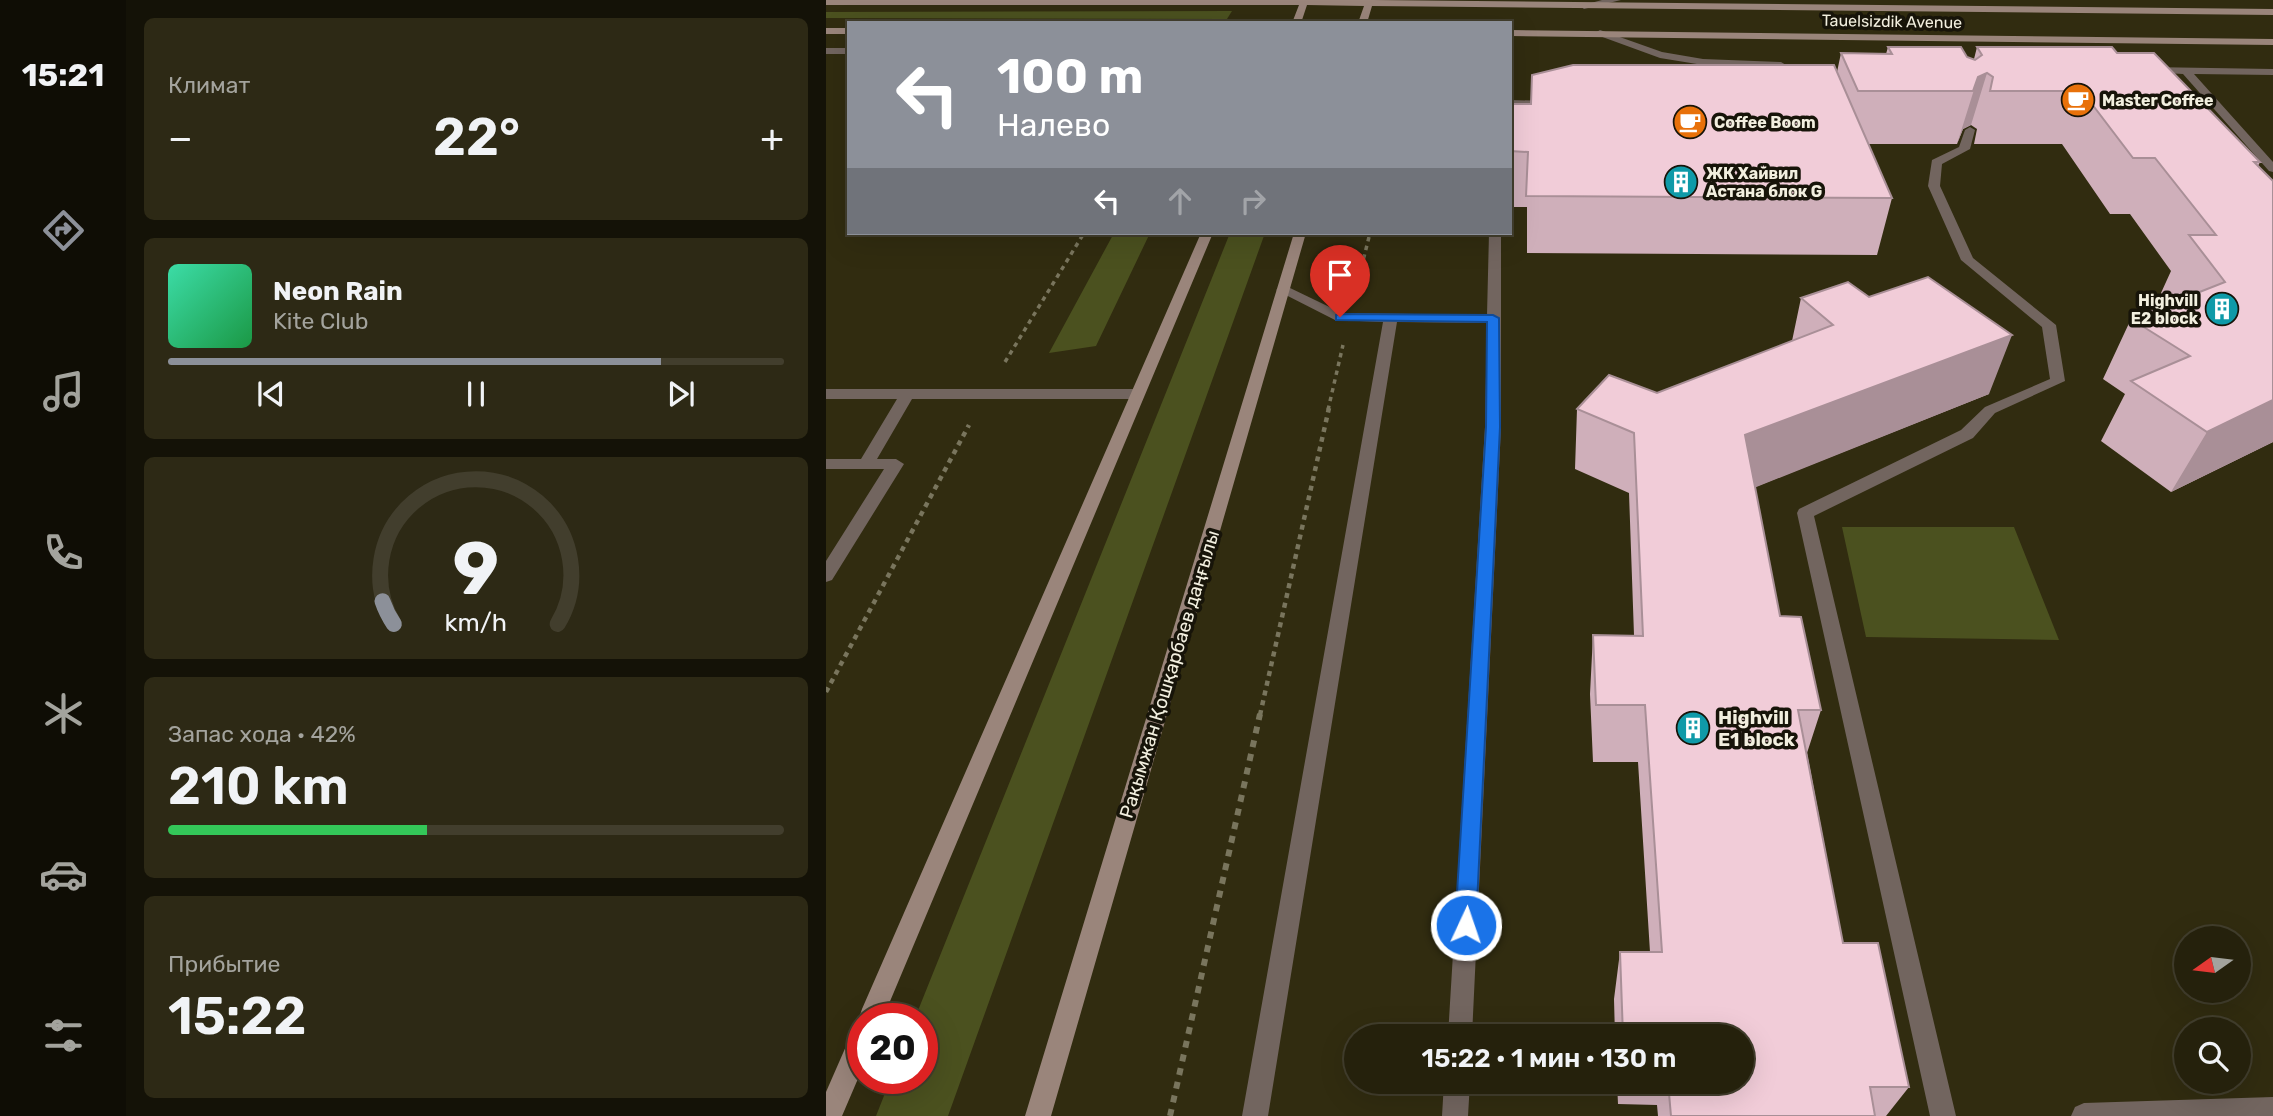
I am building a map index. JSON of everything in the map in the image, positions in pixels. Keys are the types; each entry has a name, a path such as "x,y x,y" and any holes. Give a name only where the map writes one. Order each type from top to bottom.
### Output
{"main road":[{"name":"Tauelsizdik Avenue","path":"826,2 1305,1 2273,12"},
{"path":"1297,21 1305,1"},
{"path":"1363,21 1370,2"},
{"path":"826,31 847,31"},
{"name":"Tauelsizdik Avenue","path":"1512,33 2273,42"},
{"path":"877,1003 1206,235"},
{"name":"Рақымжан Қошқарбаев даңғылы","path":"1038,1116 1299,235"},
{"path":"829,1116 847,1074"}],"lane":[{"path":"1584,6 1617,0"},
{"path":"1600,33 1660,55 1737,65 1791,65"},
{"path":"826,51 847,51"},
{"path":"1657,68 1660,55"},
{"path":"2131,70 2273,72"},
{"path":"2186,71 2273,169"},
{"path":"1512,103 1562,104"},
{"path":"1943,1116 1805,513 1967,434 1990,410 2058,381 2049,325 1967,260 1934,186 1936,162 1964,149 1970,130"},
{"path":"1461,1024 1493,427 1495,235"},
{"path":"1283,290 1340,317 1493,318"},
{"path":"1255,1116 1391,318"},
{"path":"826,394 1138,394"},
{"path":"866,464 907,394"},
{"path":"826,464 896,464 826,575"},
{"path":"1455,1116 1456,1094"},
{"path":"2084,1116 2273,1110"}],"path":[{"path":"826,692 986,394 1083,235"},
{"path":"1170,1116 1370,235"}],"green space":[{"path":"1232,11 1227,19 826,18 826,12"},
{"path":"1113,235 1149,235 1096,346 1049,353"},
{"path":"1229,235 1264,235 948,1116 876,1116 885,1094 938,1094 938,1003 921,1003"},
{"path":"1842,527 2014,527 2059,640 1866,637"}],"building":[{"path":"1888,47 1961,47 1967,57 1975,60 1982,55 1977,47 2112,47 2117,53 2154,53 2260,162 2254,162 2273,181 2273,400 2207,432 2131,381 2190,356 2131,319 2225,282 2189,235 2216,235 2155,158 2133,158 2082,91 1990,91 1993,77 1987,73 1978,77 1973,91 1858,91 1841,53 1892,54"},
{"path":"1573,65 1834,65 1892,198 1526,196 1528,152 1512,151 1512,120 1513,104 1531,104 1532,75"},
{"name":"Highvill E1 block","path":"1928,277 2012,335 1745,435 1780,616 1801,617 1821,710 1798,710 1843,943 1878,943 1909,1087 1870,1087 1875,1116 1671,1116 1669,1094 1754,1094 1754,1024 1623,1024 1620,952 1662,952 1645,705 1596,705 1593,635 1643,636 1634,433 1577,409 1609,375 1657,393 1833,325 1801,298 1848,282 1869,297"}],"place":[{"name":"Master Coffee","path":"2078,100"},
{"name":"Coffee Boom","path":"1690,122"},
{"name":"ЖК Хайвил Астана блок G","path":"1681,182"},
{"name":"Highvill E2 block","path":"2222,309"},
{"name":"Highvill E1 block","path":"1693,728"}],"route":[{"path":"1340,317 1493,318 1493,427 1466,925"}]}
